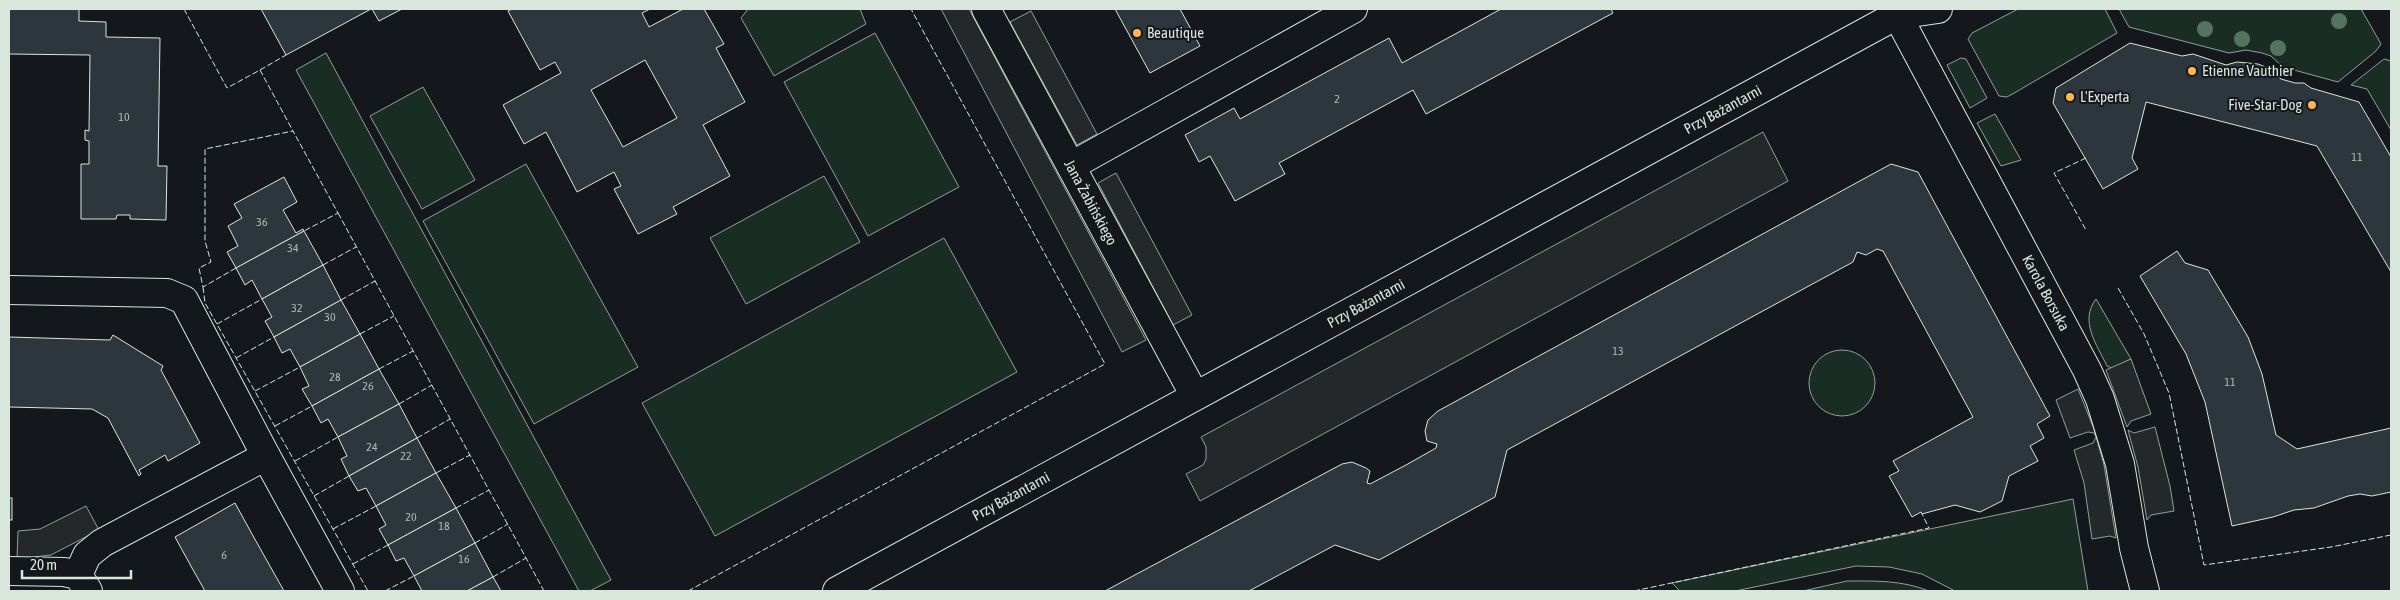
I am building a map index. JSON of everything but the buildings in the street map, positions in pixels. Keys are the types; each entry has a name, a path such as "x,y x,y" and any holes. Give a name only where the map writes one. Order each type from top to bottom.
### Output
{"street":[{"name":"Jana Żabińskiego","path":"986,9 1195,396"},
{"path":"1071,166 1353,9"},
{"name":"Przy Bażantarni","path":"837,591 1898,11 1938,9"},
{"name":"Karola Borsuka","path":"1898,11 2088,370 2100,399 2120,464 2134,548 2145,591"},
{"path":"9,290 167,293 184,300 340,591"},
{"path":"9,570 64,572 83,583 87,555 102,543 266,456"}],"green space":[{"path":"748,9 860,9 866,24 774,76 741,18"},
{"path":"2018,9 2105,9 2117,33 2007,97 1999,96 1968,39 1972,33"},
{"path":"2119,9 2361,9 2381,44 2376,51 2338,82 2283,67 2271,56 2262,53 2246,50 2229,53 2129,27"},
{"path":"875,33 959,187 868,236 784,82"},
{"path":"326,53 611,580 590,591 579,591 296,70"},
{"path":"1961,58 1966,59 1987,98 1970,108 1947,65"},
{"path":"2384,59 2391,61 2391,130 2367,89 2351,85"},
{"path":"423,87 475,180 422,209 370,116"},
{"path":"1995,114 2021,160 2001,166 1977,123"},
{"path":"526,164 638,367 534,424 423,221"},
{"path":"824,176 860,242 746,304 710,238"},
{"path":"944,238 1017,372 715,536 642,403"},
{"path":"2096,299 2131,359 2112,368 2107,366 2091,333 2089,316 2091,307"},
{"path":"1835,350 1849,350 1861,355 1870,364 1875,376 1873,396 1866,407 1849,416 1835,416 1823,411 1814,402 1809,390 1809,376 1814,364 1823,355"},
{"path":"2073,499 2088,591 1955,591 1922,574 1889,567 1856,566 1735,591 1680,591 1672,583"},
{"path":"1847,581 1899,583 1929,591 1803,591"}],"shaded area":[{"path":"941,9 969,9 1146,340 1122,352"},
{"path":"1031,11 1097,134 1077,145 1010,22"},
{"path":"1763,132 1788,181 1200,501 1186,474 1203,465 1206,459 1206,447 1201,437"},
{"path":"1116,173 1192,315 1173,325 1098,183"},
{"path":"2131,359 2151,414 2131,421 2127,427 2106,370"},
{"path":"2078,389 2094,429 2104,465 2116,538 2110,536 2092,539 2084,483 2074,450 2093,443 2096,437 2094,433 2088,432 2070,438 2056,400"},
{"path":"2155,427 2170,486 2174,511 2151,515 2147,520 2138,467 2128,430 2134,433"},
{"path":"86,506 99,530 51,555 17,559 18,531 40,529"}],"fence":[{"path":"184,9 227,88 260,70 293,131"},
{"path":"688,591 1105,364 911,9"},
{"path":"260,70 286,55"},
{"path":"236,268 203,287 199,268 211,262 205,241 205,149 293,131 338,213 304,231"},
{"path":"2086,158 2054,173 2086,230"},
{"path":"338,213 544,591"},
{"path":"323,265 356,247"},
{"path":"341,300 375,281"},
{"path":"203,287 205,303 368,591"},
{"path":"2118,288 2144,334 2169,393 2204,565 2331,547 2391,535"},
{"path":"217,324 262,299"},
{"path":"360,334 394,316"},
{"path":"236,358 274,337"},
{"path":"379,369 413,351"},
{"path":"255,391 300,367"},
{"path":"399,404 432,385"},
{"path":"275,426 312,406"},
{"path":"417,438 450,419"},
{"path":"295,461 338,437"},
{"path":"436,473 470,455"},
{"path":"314,496 349,476"},
{"path":"456,508 489,490"},
{"path":"333,529 376,506"},
{"path":"1634,591 1929,528 1922,514"},
{"path":"475,543 508,524"},
{"path":"353,564 388,545"},
{"path":"493,577 526,558"},
{"path":"385,591 414,576"}],"place":[{"name":"Beautique","path":"1137,33"},
{"name":"Etienne Vauthier","path":"2192,71"},
{"name":"L'Experta","path":"2070,97"},
{"name":"Five-Star-Dog","path":"2312,105"}]}
